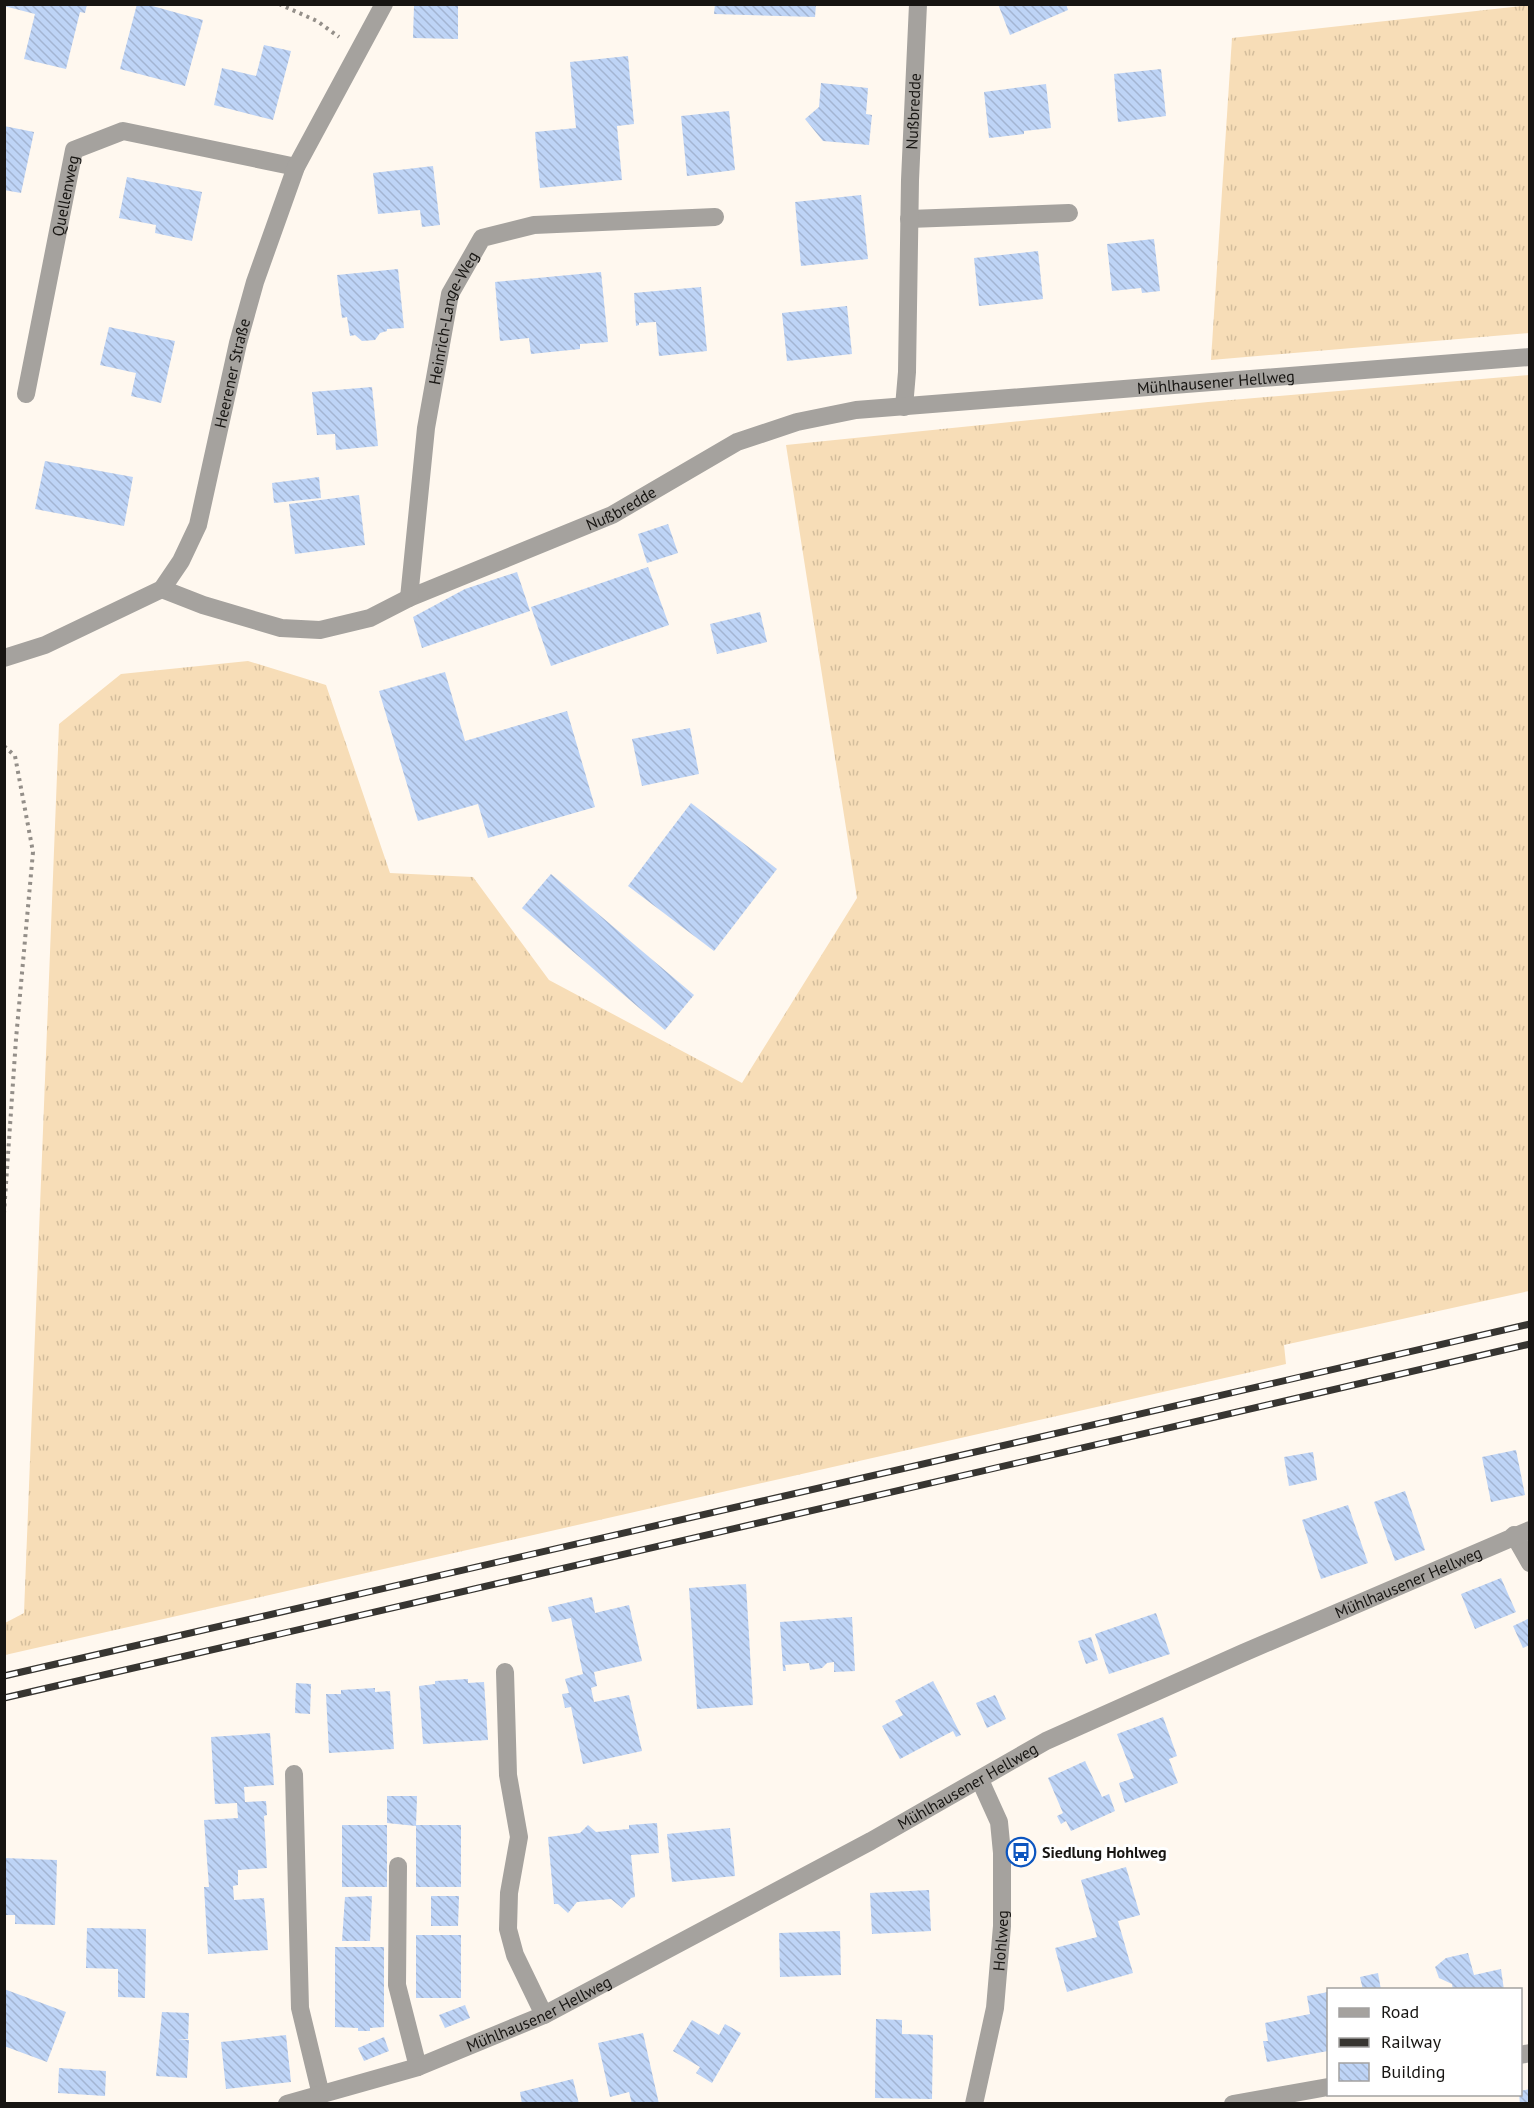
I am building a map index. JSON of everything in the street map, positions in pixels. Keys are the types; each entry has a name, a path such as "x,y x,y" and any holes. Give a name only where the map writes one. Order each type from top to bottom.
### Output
{"street":[{"name":"Heerener Straße","path":"162,589 181,561 198,525 238,343 255,282 296,167 384,4"},
{"name":"Nußbredde","path":"162,589 203,605 281,628 320,630 370,618 409,598 612,514 737,442 797,422 856,410 903,407 907,372 909,219 918,4"},
{"name":"Quellenweg","path":"26,394 74,150 123,131 296,167"},
{"path":"909,219 1069,213"},
{"name":"Heinrich-Lange-Weg","path":"409,598 426,428 450,294 482,238 534,225 715,217"},
{"name":"Mühlhausener Hellweg","path":"903,407 1530,357"},
{"path":"4,658 45,645 162,589"},
{"path":"1522,1533 1530,1563"},
{"name":"Mühlhausener Hellweg","path":"287,2103 418,2067 544,2015 860,1846 1046,1741 1522,1533"},
{"path":"505,1672 508,1775 519,1838 509,1893 508,1929 515,1954 544,2015"},
{"path":"294,1774 300,2008 321,2095"},
{"name":"Hohlweg","path":"974,2103 995,2008 1002,1926 1002,1853 999,1822 980,1780"},
{"path":"398,1866 397,1985 418,2067"},
{"path":"1233,2103 1327,2087"}],"path":[{"path":"279,4 317,21 360,52"},
{"path":"4,746 15,756 33,852 16,1039 4,1213"}],"green space":[{"path":"1530,5 1529,333 1211,360 1232,38"},
{"path":"1529,375 1529,1291 1284,1345 1286,1364 5,1655 5,1623 24,1613 59,724 121,674 248,661 326,685 390,873 473,877 549,980 742,1083 857,898 786,445 1208,402"}],"building":[{"path":"4,4 87,4 85,13 80,12 66,69 24,59 35,14 4,6"},
{"path":"137,4 145,4 203,20 185,86 120,69"},
{"path":"715,4 816,4 815,17 714,14"},
{"path":"998,4 1066,4 1068,10 1010,35"},
{"path":"414,5 458,5 458,39 413,38"},
{"path":"264,45 291,51 273,120 214,105 222,68 256,76"},
{"path":"628,56 634,124 617,126 622,180 540,188 535,132 576,128 570,62"},
{"path":"1161,69 1166,116 1118,122 1114,74"},
{"path":"821,83 868,88 866,114 872,115 869,145 823,141 805,119 819,107"},
{"path":"1046,84 1051,128 989,138 984,92"},
{"path":"729,111 735,170 687,176 681,116"},
{"path":"4,126 34,132 21,193 4,190"},
{"path":"433,166 440,225 422,227 420,210 378,214 373,173"},
{"path":"127,177 202,192 192,241 155,233 156,225 119,218"},
{"path":"861,195 868,259 801,266 795,202"},
{"path":"1154,239 1160,291 1142,293 1141,288 1112,291 1107,244"},
{"path":"1038,251 1043,299 979,306 974,258"},
{"path":"398,269 404,328 387,329 375,340 362,341 355,335 350,336 347,317 342,318 337,275"},
{"path":"601,272 608,342 580,344 580,349 531,354 529,338 500,341 495,282"},
{"path":"701,287 707,351 659,356 656,322 639,323 636,326 634,293"},
{"path":"847,306 852,354 787,361 782,313"},
{"path":"109,327 175,341 161,403 131,396 136,373 100,365"},
{"path":"372,387 378,446 336,450 335,434 317,435 312,392"},
{"path":"45,461 133,477 124,526 35,509"},
{"path":"319,477 321,498 274,503 272,483"},
{"path":"359,495 365,545 295,554 289,504"},
{"path":"668,524 678,553 647,563 638,534"},
{"path":"648,567 669,625 551,666 531,607"},
{"path":"517,572 530,611 422,648 413,617 465,589"},
{"path":"760,612 767,642 717,654 710,624"},
{"path":"445,672 465,741 567,711 595,807 488,838 478,804 418,821 379,691"},
{"path":"690,728 699,774 642,786 632,739"},
{"path":"691,803 777,869 714,951 628,886"},
{"path":"551,874 694,995 665,1030 522,908"},
{"path":"1516,1450 1525,1495 1491,1502 1482,1457"},
{"path":"1313,1452 1317,1480 1289,1486 1284,1457"},
{"path":"1405,1491 1425,1550 1395,1561 1374,1502"},
{"path":"1348,1505 1368,1563 1321,1579 1302,1520"},
{"path":"1501,1578 1516,1612 1475,1629 1461,1594"},
{"path":"746,1584 753,1705 697,1709 689,1588"},
{"path":"592,1597 595,1613 629,1605 642,1661 594,1672 597,1686 591,1688 594,1702 629,1695 642,1751 583,1764 571,1707 565,1708 562,1694 569,1693 565,1679 583,1674 571,1618 552,1622 548,1607"},
{"path":"1156,1613 1170,1654 1109,1674 1095,1634"},
{"path":"852,1617 855,1671 834,1672 834,1662 827,1663 822,1668 810,1670 809,1663 785,1665 786,1671 783,1671 780,1622"},
{"path":"1530,1618 1530,1645 1523,1648 1513,1626"},
{"path":"1091,1637 1098,1660 1086,1664 1078,1641"},
{"path":"468,1679 468,1683 484,1682 488,1740 423,1744 419,1686 435,1684 435,1681"},
{"path":"933,1681 961,1735 956,1737 953,1731 900,1759 882,1726 903,1715 895,1701"},
{"path":"296,1683 311,1684 310,1714 295,1713"},
{"path":"375,1688 375,1692 390,1691 394,1749 329,1753 326,1694 341,1694 341,1690"},
{"path":"995,1695 1006,1719 987,1728 976,1703"},
{"path":"1163,1717 1177,1756 1169,1759 1178,1783 1125,1803 1119,1783 1134,1778 1117,1734"},
{"path":"270,1733 274,1785 244,1787 245,1802 266,1801 267,1815 264,1816 267,1868 238,1870 238,1885 233,1886 234,1900 264,1898 268,1950 208,1954 204,1887 209,1887 204,1820 238,1818 237,1803 215,1804 211,1737"},
{"path":"1085,1761 1102,1797 1109,1794 1115,1811 1071,1831 1066,1821 1061,1824 1057,1816 1063,1813 1048,1778"},
{"path":"387,1796 417,1796 416,1826 387,1823"},
{"path":"657,1823 659,1853 631,1855 635,1897 631,1898 622,1908 611,1899 577,1902 568,1913 558,1904 554,1904 548,1837 580,1833 588,1825 596,1832 629,1829 629,1825"},
{"path":"342,1825 387,1825 387,1887 342,1887"},
{"path":"416,1825 461,1825 461,1887 416,1887"},
{"path":"730,1828 735,1876 672,1882 667,1834"},
{"path":"4,1858 57,1860 55,1925 15,1924 15,1915 4,1915"},
{"path":"1126,1867 1140,1915 1118,1921 1133,1973 1067,1992 1055,1948 1097,1937 1081,1880"},
{"path":"929,1890 931,1931 872,1934 870,1893"},
{"path":"372,1896 370,1941 342,1941 345,1897"},
{"path":"431,1896 459,1896 458,1926 431,1926"},
{"path":"87,1928 146,1929 145,1998 118,1997 118,1969 86,1968"},
{"path":"840,1931 841,1975 780,1977 779,1933"},
{"path":"416,1935 461,1935 461,1998 416,1998"},
{"path":"335,1947 384,1947 384,2027 370,2028 370,2031 358,2031 358,2028 335,2027"},
{"path":"1468,1953 1474,1975 1501,1969 1504,1988 1453,1988 1452,1984 1439,1978 1435,1967 1446,1958"},
{"path":"1378,1973 1381,1988 1363,1988 1360,1977"},
{"path":"4,1989 66,2012 47,2062 4,2046"},
{"path":"1327,1992 1327,2051 1267,2062 1263,2041 1268,2041 1265,2023 1310,2014 1307,1996"},
{"path":"465,2005 470,2018 445,2028 439,2015"},
{"path":"162,2012 189,2013 188,2039 177,2040 189,2040 187,2078 156,2076"},
{"path":"876,2019 902,2020 902,2034 933,2035 932,2099 875,2098"},
{"path":"692,2020 719,2035 725,2024 741,2033 712,2083 696,2073 700,2067 673,2051"},
{"path":"643,2033 659,2104 632,2104 629,2092 610,2097 598,2043"},
{"path":"286,2035 291,2082 226,2089 221,2042"},
{"path":"384,2037 389,2051 364,2061 358,2048"},
{"path":"59,2068 106,2071 105,2096 58,2093"},
{"path":"573,2079 579,2104 522,2104 520,2092"},
{"path":"1530,2089 1530,2104 1520,2104 1519,2096 1522,2096 1522,2091"}],"railway":[{"path":"4,1676 1530,1324"},
{"path":"4,1698 1530,1344"}],"place":[{"name":"Siedlung Hohlweg","path":"1021,1852"}]}
